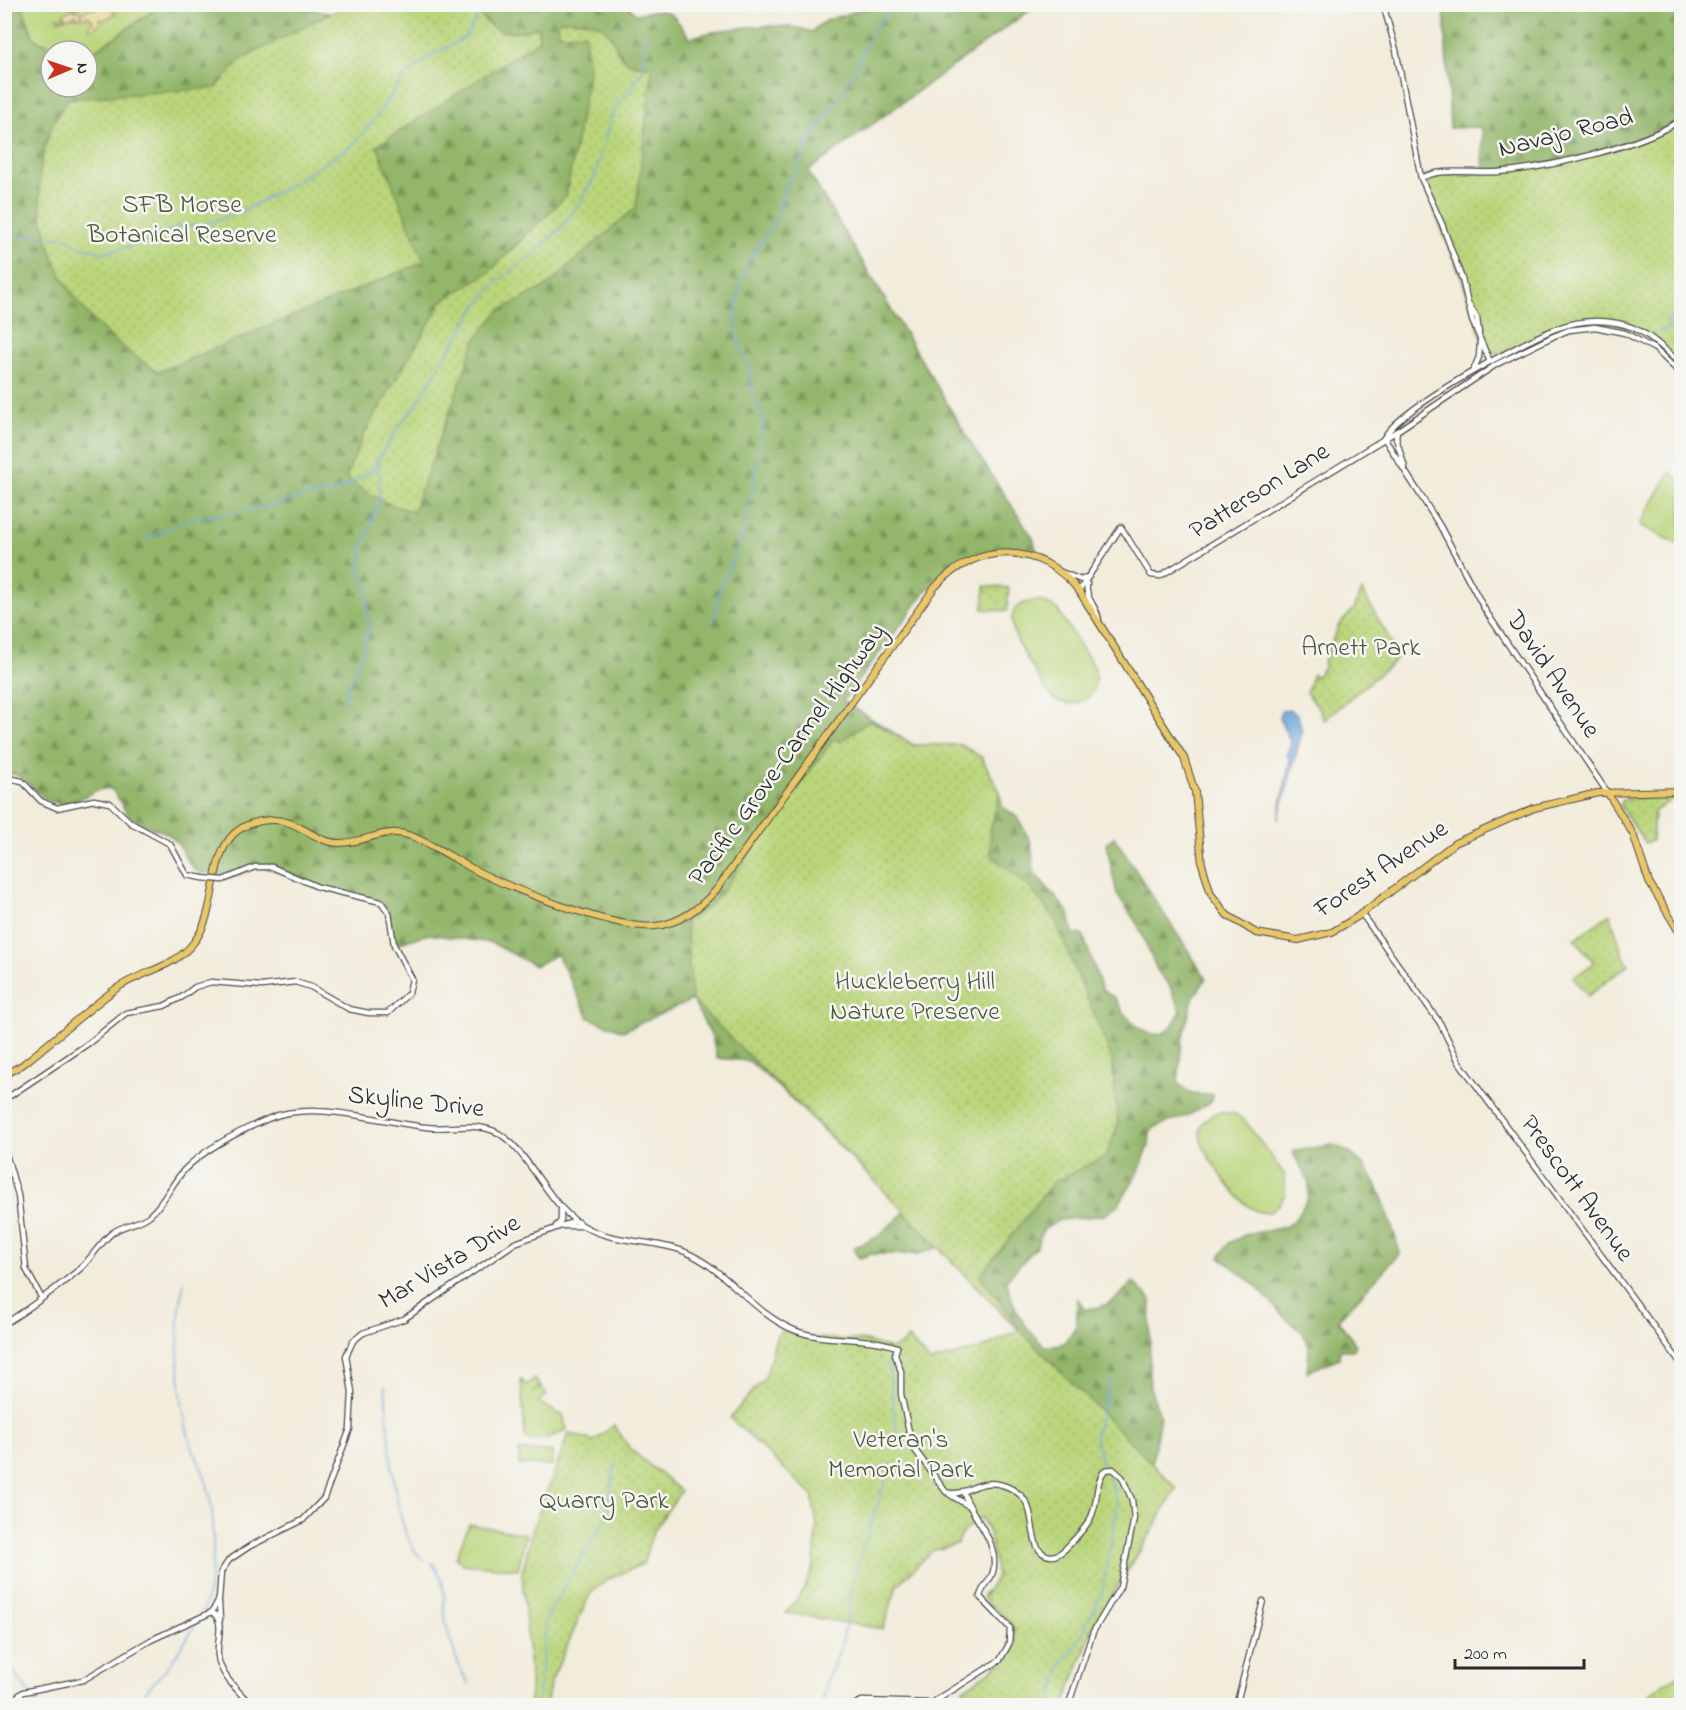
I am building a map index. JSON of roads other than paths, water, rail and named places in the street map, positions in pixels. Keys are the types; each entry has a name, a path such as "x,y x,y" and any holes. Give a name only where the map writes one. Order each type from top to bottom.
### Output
{"main road":[{"name":"Pacific Grove-Carmel Highway","path":"4,1075 22,1065 118,988 168,964 186,952 198,937 207,920 216,865 221,851 235,834 263,821 288,822 321,839 339,843 389,832 408,835 501,883 629,926 656,926 684,917 704,903 716,890 944,578 964,564 986,556 1018,554 1043,560"},
{"name":"Forest Avenue","path":"1043,560 1061,572 1079,591 1184,758 1195,792 1204,876 1221,909 1250,931 1298,940 1322,936 1361,913 1429,861 1486,827 1557,801 1607,792 1682,791"},
{"name":"David Avenue","path":"1607,792 1634,834 1649,882 1682,937"}],"street":[{"path":"1383,4 1396,50 1421,178 1442,224 1479,336 1490,362"},
{"name":"Navajo Road","path":"1421,178 1438,174 1514,171 1555,163 1631,141 1682,119"},
{"path":"1384,438 1388,431 1408,413 1513,348 1556,328 1586,321 1617,323 1642,332 1657,341 1682,365"},
{"path":"1384,438 1497,364 1569,330 1595,327 1625,333 1655,349 1682,375"},
{"path":"1472,373 1479,357 1479,336"},
{"path":"1397,431 1396,438 1406,473"},
{"name":"David Avenue","path":"1384,438 1440,526 1485,610 1607,792"},
{"name":"Patterson Lane","path":"1091,575 1121,527 1151,575 1155,577 1201,552 1384,438"},
{"path":"1061,572 1081,580 1091,575"},
{"path":"1079,591 1091,575"},
{"path":"1088,580 1086,590 1100,618 1099,623"},
{"path":"4,777 18,779 41,801 57,808 94,800 110,803 131,823 170,844 187,875 223,880 255,867 272,867 326,889 381,902 389,913 394,945 412,979 409,993 393,1010 382,1014 349,1009 311,987 296,982 262,986 211,982 195,987 182,998 164,1006 126,1013 101,1034 4,1100"},
{"name":"Prescott Avenue","path":"1361,913 1445,1032 1459,1062 1682,1365"},
{"name":"Skyline Drive","path":"4,1323 79,1269 112,1233 151,1214 187,1167 213,1147 270,1119 295,1112 376,1117 425,1127 475,1127 491,1130 515,1147 560,1207 583,1226 613,1237 660,1243 693,1255 776,1321 794,1330 813,1335 874,1340 897,1347 895,1355 898,1362 901,1394 914,1452 942,1489 968,1504"},
{"path":"4,1148 18,1195 26,1269 41,1297"},
{"path":"556,1227 562,1217 560,1207"},
{"name":"Mar Vista Drive","path":"219,1599 221,1572 236,1554 303,1520 324,1498 350,1429 352,1392 346,1356 353,1341 363,1333 404,1319 507,1248 575,1221"},
{"path":"556,1227 583,1226"},
{"path":"950,1494 989,1483 1004,1485 1017,1493 1032,1512 1039,1549 1051,1556 1066,1549 1090,1520 1100,1479 1105,1470 1112,1469 1118,1472 1128,1488 1134,1514 1120,1587 1093,1632 1068,1706"},
{"path":"968,1504 971,1487"},
{"path":"852,1706 862,1701 932,1703 986,1670 1005,1653 1010,1640 1010,1628 980,1598 992,1574 993,1564 986,1532 968,1504 963,1491"},
{"path":"18,1706 18,1696 23,1692 82,1680 151,1640 212,1612 219,1599"},
{"path":"219,1599 219,1662 226,1677 252,1706"},
{"path":"1236,1706 1263,1601"},
{"path":"212,1612 220,1623"}],"water":[{"path":"1291,710 1298,716 1302,733 1278,820 1290,760 1287,754 1291,743 1279,718 1281,711"}],"waterway":[{"path":"4,235 63,237 77,245 103,253 141,243 180,226 202,225 241,212 294,183 351,146 376,118 402,79 426,59 467,36 481,8 495,4"},
{"path":"714,622 719,591 741,540 763,430 763,417 752,391 750,371 737,338 735,315 740,284 752,256 777,218 784,188 795,173 811,138 843,91 875,28 895,4"},
{"path":"245,510 281,504 299,497 336,492 370,472 400,425 415,407 476,307 498,281 534,254 563,226 579,203 594,178 614,107 630,91 643,70 645,33"},
{"path":"1658,332 1668,328 1669,319 1682,309"},
{"path":"345,701 349,684 363,653 368,630 367,586 361,572 362,550 380,498 378,462"},
{"path":"143,540 189,519 239,512"},
{"path":"184,1283 178,1340 180,1384 190,1441 207,1484 213,1532 210,1584 202,1614"},
{"path":"887,1351 897,1436"},
{"path":"1103,1467 1095,1436 1110,1381"},
{"path":"385,1386 390,1452 398,1506 413,1548 424,1560"},
{"path":"822,1706 827,1680 841,1647 856,1570 891,1463"},
{"path":"537,1706 547,1616 606,1517 615,1464"},
{"path":"1040,1706 1051,1702 1063,1661 1075,1648 1102,1593 1118,1505 1109,1476"},
{"path":"432,1563 438,1571 443,1586 446,1624 450,1640 469,1685"},
{"path":"133,1706 171,1663 198,1621"},
{"path":"4,1659 38,1706"}],"park label":[{"name":"SFB Morse Botanical Reserve","path":"182,221"},
{"name":"Arnett Park","path":"1361,649"},
{"name":"Huckleberry Hill Nature Preserve","path":"915,998"},
{"name":"Veteran's Memorial Park","path":"901,1456"},
{"name":"Quarry Park","path":"604,1502"}]}
